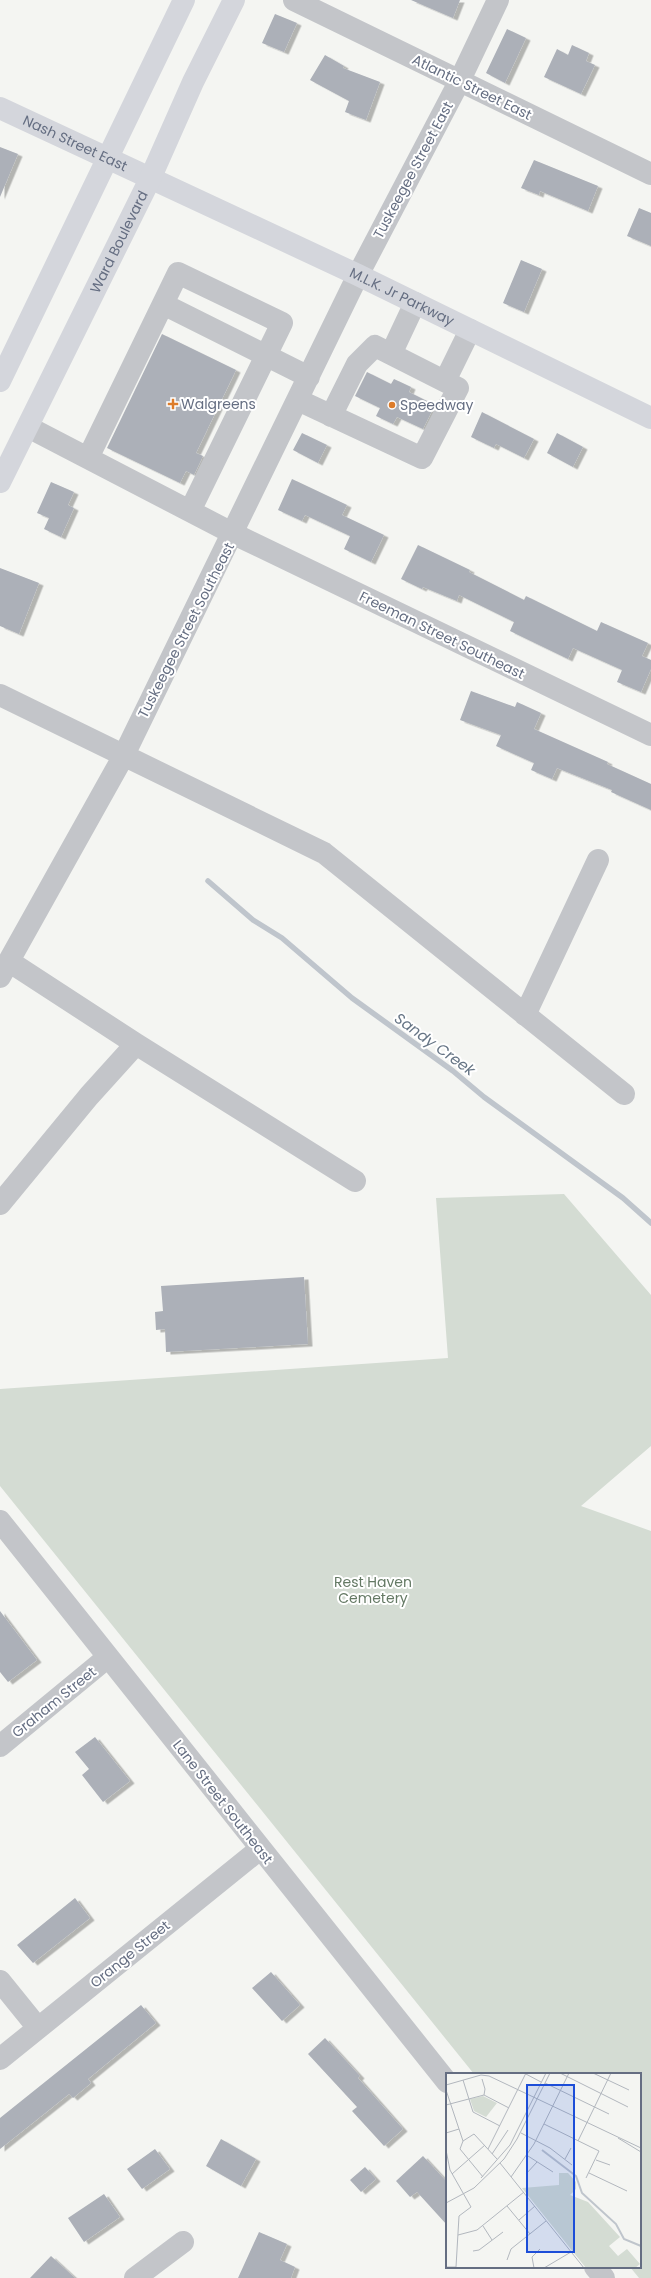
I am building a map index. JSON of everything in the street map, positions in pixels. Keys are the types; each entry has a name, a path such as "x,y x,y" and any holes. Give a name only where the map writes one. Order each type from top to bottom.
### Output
{"main road":[{"path":"0,381 184,0"},
{"name":"Ward Boulevard","path":"0,482 150,179 193,82 234,0"},
{"name":"Nash Street East","path":"0,108 150,179"},
{"name":"M.L.K. Jr Parkway","path":"150,179 358,275 651,418"}],"street":[{"name":"Atlantic Street East","path":"294,0 376,38 459,82 651,174"},
{"name":"Tuskeegee Street East","path":"358,275 459,82 498,0"},
{"path":"88,458 178,273 282,323 190,511"},
{"name":"Tuskeegee Street Southeast","path":"5,969 123,757 234,534 358,275"},
{"path":"391,354 416,303"},
{"path":"163,304 309,377"},
{"path":"445,381 470,330"},
{"path":"298,400 331,416 422,458 458,388 376,346 357,364 331,416"},
{"name":"Freeman Street Southeast","path":"28,427 234,534 651,735"},
{"path":"0,696 123,757 324,853 624,1094"},
{"path":"525,1015 598,860"},
{"path":"5,969 136,1044 355,1181"},
{"path":"0,1204 89,1096 136,1044"},
{"name":"Lane Street Southeast","path":"0,1521 446,2081"},
{"name":"Graham Street","path":"0,1746 108,1657"},
{"name":"Orange Street","path":"0,2059 260,1849"},
{"path":"0,1981 38,2028"},
{"path":"135,2278 183,2242"}],"green space":[{"name":"Rest Haven Cemetery","path":"564,1194 651,1295 651,1446 581,1506 651,1531 651,2278 639,2278 631,2268 641,2268 641,2073 473,2073 0,1486 0,1389 448,1358 436,1198"}],"building":[{"path":"411,0 460,0 453,18"},
{"path":"275,14 297,23 284,52 262,43"},
{"path":"507,29 526,38 505,83 486,73"},
{"path":"572,45 589,53 586,61 595,65 581,94 544,77 557,49 568,55"},
{"path":"325,55 344,66 343,68 380,82 366,120 345,112 349,101 310,80"},
{"path":"0,147 18,154 0,197"},
{"path":"534,160 598,186 588,211 540,191 539,195 521,188"},
{"path":"639,208 651,213 651,246 627,236"},
{"path":"521,260 542,269 524,312 503,303"},
{"name":"Walgreens","path":"162,334 236,370 196,453 203,456 194,475 186,471 180,483 107,448"},
{"name":"Speedway","path":"367,372 391,384 394,379 411,387 409,392 435,405 423,429 397,417 393,424 376,416 380,408 355,396"},
{"path":"482,412 534,439 524,458 496,444 494,448 471,437"},
{"path":"302,433 327,445 318,463 293,450"},
{"path":"557,433 583,447 573,467 547,453"},
{"path":"292,479 347,505 342,515 384,535 371,562 344,549 350,536 305,515 302,521 278,510"},
{"path":"51,482 74,492 68,505 74,508 61,537 44,529 49,518 37,513"},
{"path":"418,545 470,570 469,572 524,600 526,596 597,631 601,622 648,643 642,656 651,660 651,669 641,692 617,682 622,670 573,648 568,659 510,631 514,622 459,595 457,601 423,587 422,589 401,579"},
{"path":"0,568 39,583 19,634 0,626"},
{"path":"471,691 515,707 517,702 541,713 534,729 608,762 607,764 651,784 651,810 611,792 612,790 557,768 552,779 531,770 534,763 496,746 501,735 460,720"},
{"path":"304,1277 308,1344 166,1352 165,1329 156,1330 155,1312 163,1311 161,1286"},
{"path":"0,1611 37,1660 8,1682 0,1672"},
{"path":"95,1737 130,1781 103,1802 82,1775 89,1769 75,1752"},
{"path":"75,1898 90,1918 33,1963 17,1945"},
{"path":"271,1972 300,2005 282,2021 252,1988"},
{"path":"141,2005 156,2023 88,2079 91,2083 73,2098 69,2094 0,2149 0,2118"},
{"path":"325,2038 360,2076 358,2078 403,2129 384,2146 352,2111 357,2107 308,2054"},
{"path":"221,2139 256,2159 241,2186 206,2166"},
{"path":"155,2149 170,2169 142,2189 127,2169"},
{"path":"423,2156 446,2181 446,2224 417,2192 410,2197 396,2181"},
{"path":"365,2167 376,2179 361,2192 350,2180"},
{"path":"104,2194 120,2217 84,2242 68,2218"},
{"path":"259,2232 287,2244 280,2260 295,2267 291,2278 238,2278"},
{"path":"51,2256 75,2278 30,2278"}],"waterway":[{"name":"Sandy Creek","path":"208,881 253,920 282,938 352,998 453,1071 484,1097 623,1198 651,1223"}],"place":[{"name":"Walgreens","path":"173,404"},
{"name":"Speedway","path":"392,405"}]}
